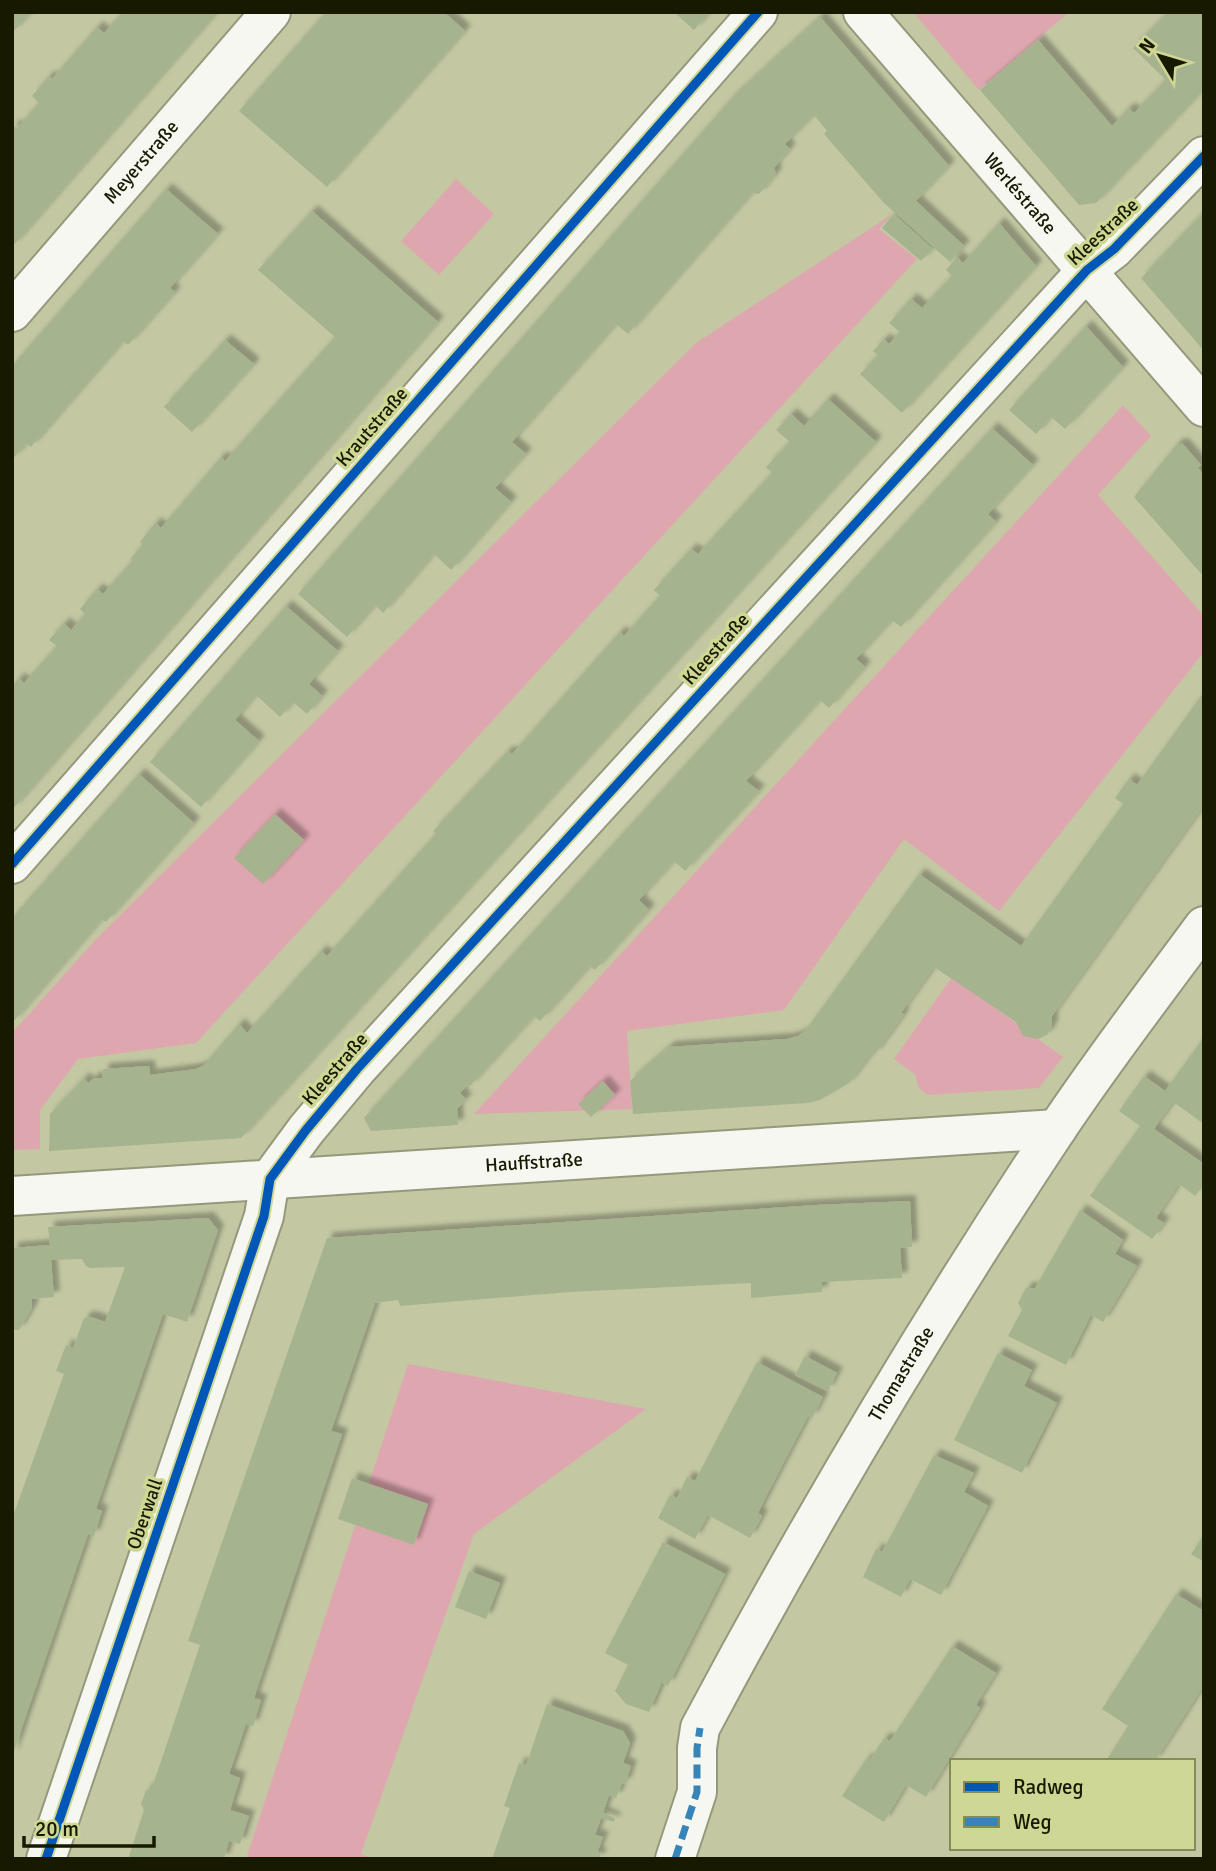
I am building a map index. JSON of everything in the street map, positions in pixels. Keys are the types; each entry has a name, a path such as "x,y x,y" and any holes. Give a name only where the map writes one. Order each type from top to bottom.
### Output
{"street":[{"name":"Meyerstraße","path":"12,312 271,12"},
{"name":"Krautstraße","path":"12,864 758,12"},
{"name":"Werléstraße","path":"863,12 1204,407"},
{"name":"Kleestraße","path":"270,1179 306,1130 366,1059 1087,270 1114,249 1204,156"},
{"name":"Thomastraße","path":"675,1859 697,1792 700,1728 803,1541 923,1336 1057,1129 1204,926"},
{"name":"Hauffstraße","path":"12,1196 1057,1129"},
{"name":"Oberwall","path":"46,1859 264,1216 270,1179"}],"shaded area":[{"path":"913,12 1069,12 979,90"},
{"path":"456,179 494,214 439,275 401,241"},
{"path":"891,215 879,229 917,259 196,1043 78,1059 40,1110 40,1149 12,1150 12,1033 96,939 696,343"},
{"path":"1123,405 1151,436 1098,495 1204,616 1204,652 999,911 904,839 784,1010 627,1031 632,1109 474,1114"},
{"path":"952,977 1063,1057 1039,1088 928,1095 919,1087 916,1075 894,1059"},
{"path":"408,1364 646,1409 474,1534 361,1854 374,1859 246,1859"}],"building":[{"path":"12,12 31,12 12,33"},
{"path":"123,12 217,12 12,247 12,125 17,128 39,103 32,96 49,76 52,79 97,27 104,33"},
{"path":"326,12 444,12 465,31 327,187 239,111"},
{"path":"674,12 710,12 694,30"},
{"path":"1168,12 1204,12 1204,89 1096,203 1079,205 980,90 1038,40 1112,126 1129,108 1134,113 1166,80 1133,48"},
{"path":"820,17 949,166 916,201 964,246 950,262 883,202 824,134 827,131 814,115 785,144 790,149 774,168 776,174 759,194 752,193 628,334 616,324 512,442 526,454 495,488 511,502 451,570 434,554 383,613 375,605 347,637 298,594 732,98"},
{"path":"166,189 218,234 170,288 175,292 128,345 123,341 31,447 26,444 12,460 12,366"},
{"path":"312,211 438,322 12,810 12,686 19,678 24,683 57,646 49,640 64,623 71,630 85,614 80,609 97,589 103,594 133,560 130,559 143,544 140,542 155,523 161,528 221,457 225,461 335,337 258,270"},
{"path":"1204,212 1204,351 1141,278"},
{"path":"894,214 933,249 921,261 882,228"},
{"path":"999,223 1036,266 902,413 860,374 878,356 873,351 884,339 889,344 900,332 889,323 911,299 922,308 952,276 946,270 957,257 963,263"},
{"path":"1086,326 1123,367 1065,429 1051,417 1036,434 1009,410"},
{"path":"225,340 254,364 192,432 164,407"},
{"path":"828,399 876,442 241,1138 49,1151 50,1114 84,1078 88,1083 94,1078 102,1078 103,1069 149,1066 150,1075 203,1066 239,1024 247,1033 321,951 327,956 436,834 433,831 508,751 512,754 620,632 624,636 660,596 654,590 691,549 698,554 772,473 766,467 790,442 776,430 791,414 804,426"},
{"path":"992,428 1033,465 988,514 996,522 901,627 892,620 856,659 865,667 829,708 820,700 746,781 759,791 685,871 674,861 639,900 649,910 595,970 590,966 540,1021 534,1016 470,1086 468,1084 460,1093 466,1099 457,1109 458,1125 371,1131 364,1118"},
{"path":"1178,443 1180,446 1182,443 1201,465 1198,468 1204,475 1204,577 1134,497"},
{"path":"286,606 338,651 309,684 322,696 307,714 293,702 280,717 256,695 235,720 259,741 201,807 150,762"},
{"path":"1204,692 1204,805 1052,1016 1052,1026 1047,1035 1038,1039 1023,1036 1016,1022 934,967 875,1054 872,1053 849,1083 820,1100 633,1114 630,1081 669,1047 787,1039 805,1031 919,874 1021,946 1123,804 1115,798 1129,779 1137,785"},
{"path":"139,774 194,823 106,922 102,919 12,1023 12,918"},
{"path":"275,814 304,840 263,884 234,858"},
{"path":"1204,1037 1204,1124 1173,1102 1154,1129 1204,1164 1204,1184 1195,1196 1179,1184 1156,1218 1164,1223 1152,1239 1090,1196 1140,1126 1119,1111 1144,1076 1165,1091"},
{"path":"603,1081 615,1095 591,1117 578,1104"},
{"path":"910,1201 912,1247 900,1248 902,1278 822,1282 822,1292 751,1298 751,1283 570,1292 400,1306 398,1300 375,1303 331,1431 342,1434 254,1698 261,1700 253,1726 246,1724 229,1774 240,1778 230,1810 249,1816 240,1844 229,1841 224,1859 128,1859 144,1810 141,1804 146,1790 152,1788 200,1645 188,1641 327,1238"},
{"path":"1080,1210 1123,1240 1115,1254 1137,1266 1103,1322 1091,1315 1066,1365 1008,1336 1022,1310 1018,1303 1026,1288 1035,1288"},
{"path":"208,1218 218,1230 187,1322 163,1314 96,1509 102,1511 94,1536 88,1534 12,1757 12,1519 64,1374 56,1371 66,1345 73,1348 84,1318 91,1317 105,1322 125,1267 90,1268 82,1259 51,1260 54,1297 32,1299 32,1308 19,1330 12,1330 12,1248 50,1245 48,1227"},
{"path":"998,1353 1032,1370 1024,1386 1057,1403 1022,1473 954,1440"},
{"path":"805,1356 837,1373 828,1391 795,1375"},
{"path":"757,1362 823,1397 812,1418 808,1416 770,1489 758,1513 762,1516 750,1538 708,1515 695,1539 658,1518 670,1495 677,1498 687,1477 695,1481"},
{"path":"934,1455 974,1473 964,1492 988,1506 941,1595 910,1579 901,1597 863,1577 876,1549 882,1552"},
{"path":"352,1478 428,1504 414,1545 338,1519"},
{"path":"1204,1535 1204,1562 1191,1554"},
{"path":"663,1542 725,1574 668,1686 662,1682 649,1712 626,1704 615,1691 628,1665 605,1653"},
{"path":"469,1571 500,1583 486,1619 455,1607"},
{"path":"1176,1594 1202,1610 1204,1607 1204,1685 1156,1759 1107,1759 1128,1726 1102,1709"},
{"path":"952,1646 996,1673 976,1705 980,1708 926,1797 906,1785 884,1822 842,1796 866,1759 870,1760 884,1738 890,1741"},
{"path":"547,1704 623,1731 630,1743 623,1763 631,1766 625,1784 622,1783 616,1798 609,1795 603,1813 615,1818 614,1822 601,1818 595,1835 603,1837 597,1853 601,1854 599,1859 492,1859 510,1808 504,1806 519,1763 526,1765"}],"marked path":[{"path":"675,1859 697,1792 700,1728"}],"cycle path":[{"path":"12,864 758,12"},
{"path":"46,1859 264,1216 270,1179 306,1130 357,1069 1087,270 1114,249 1204,156"}]}
